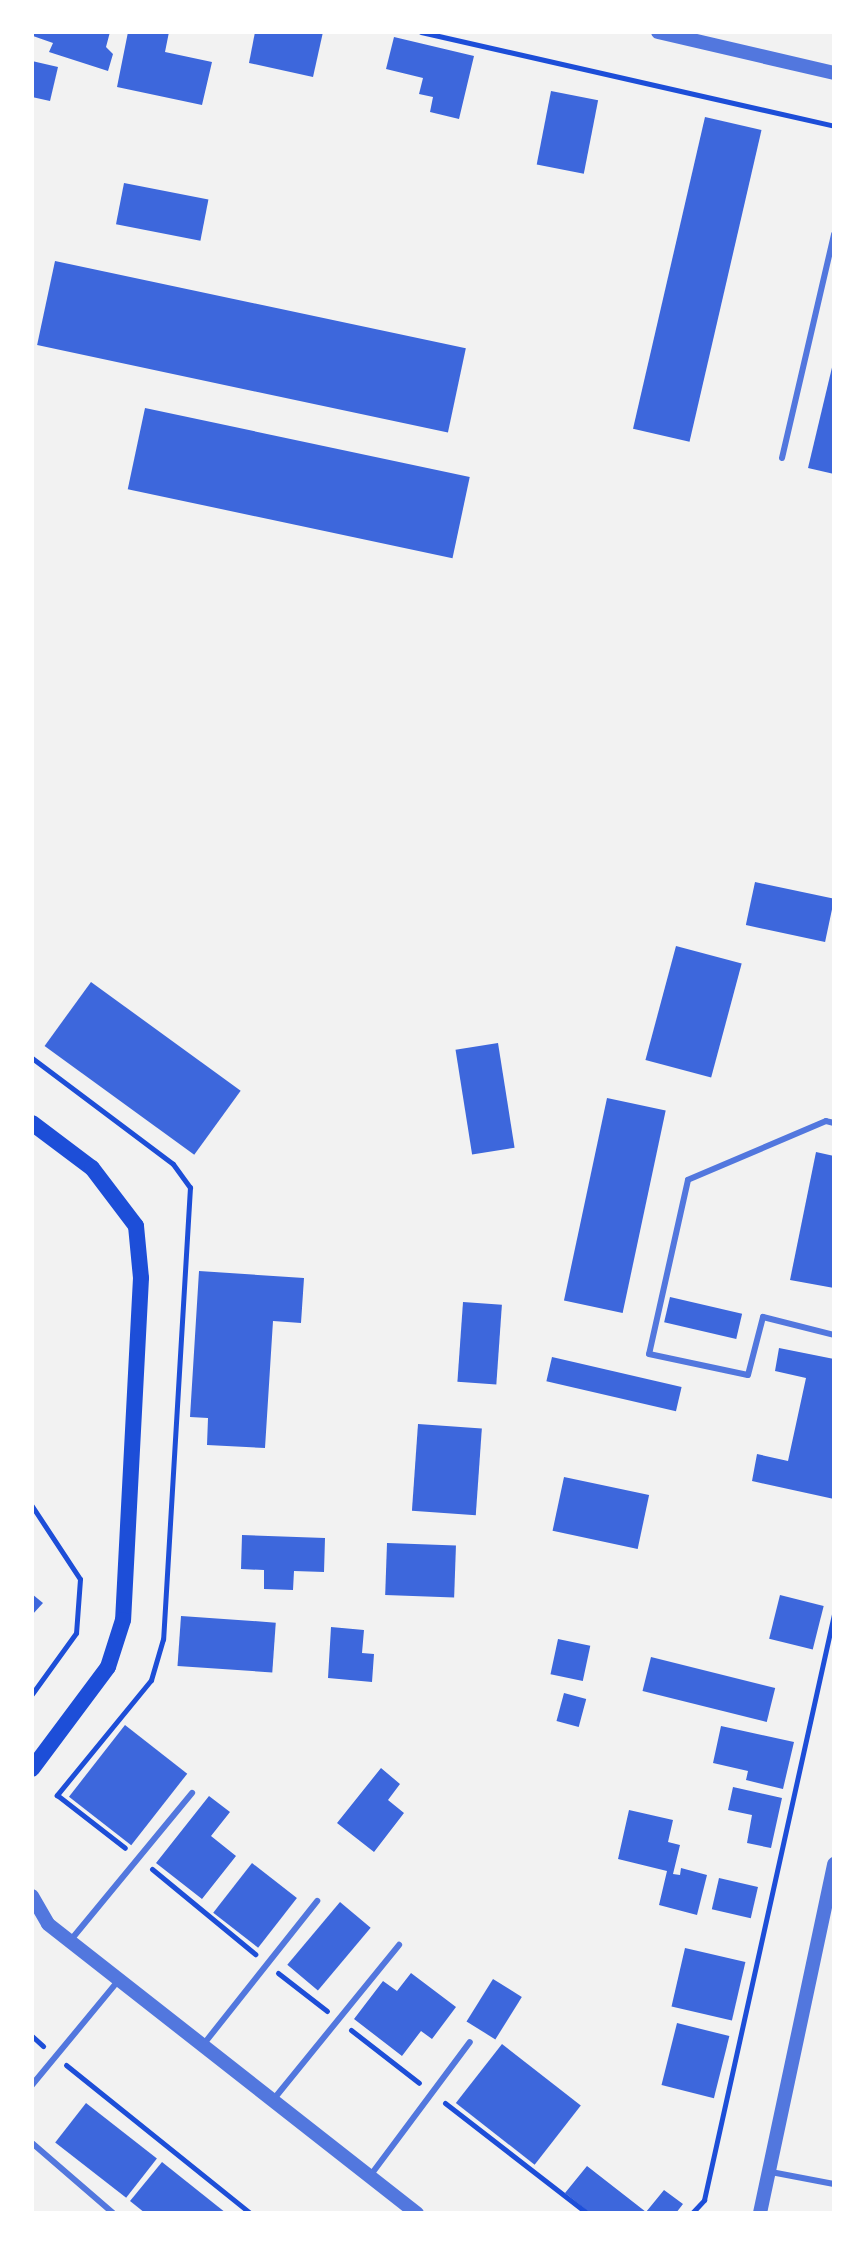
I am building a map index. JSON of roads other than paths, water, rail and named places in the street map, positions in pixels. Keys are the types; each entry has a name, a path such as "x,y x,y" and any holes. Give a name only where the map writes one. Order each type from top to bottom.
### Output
{"main road":[{"path":"32,1123 92,1168 136,1226 141,1278 123,1620 108,1667 32,1769"}],"street":[{"path":"658,32 834,73"},
{"path":"760,2213 834,1864"},
{"path":"32,1896 48,1924 417,2213"},
{"path":"32,1922 48,1924"}],"lane":[{"path":"782,458 834,234"},
{"path":"834,1123 826,1121 688,1180 649,1354 748,1375 763,1317 834,1335"},
{"path":"70,1941 192,1793"},
{"path":"203,2045 317,1901"},
{"path":"273,2100 399,1945"},
{"path":"32,2085 119,1980"},
{"path":"370,2176 470,2042"},
{"path":"32,2143 113,2213"},
{"path":"769,2172 834,2184"}]}
